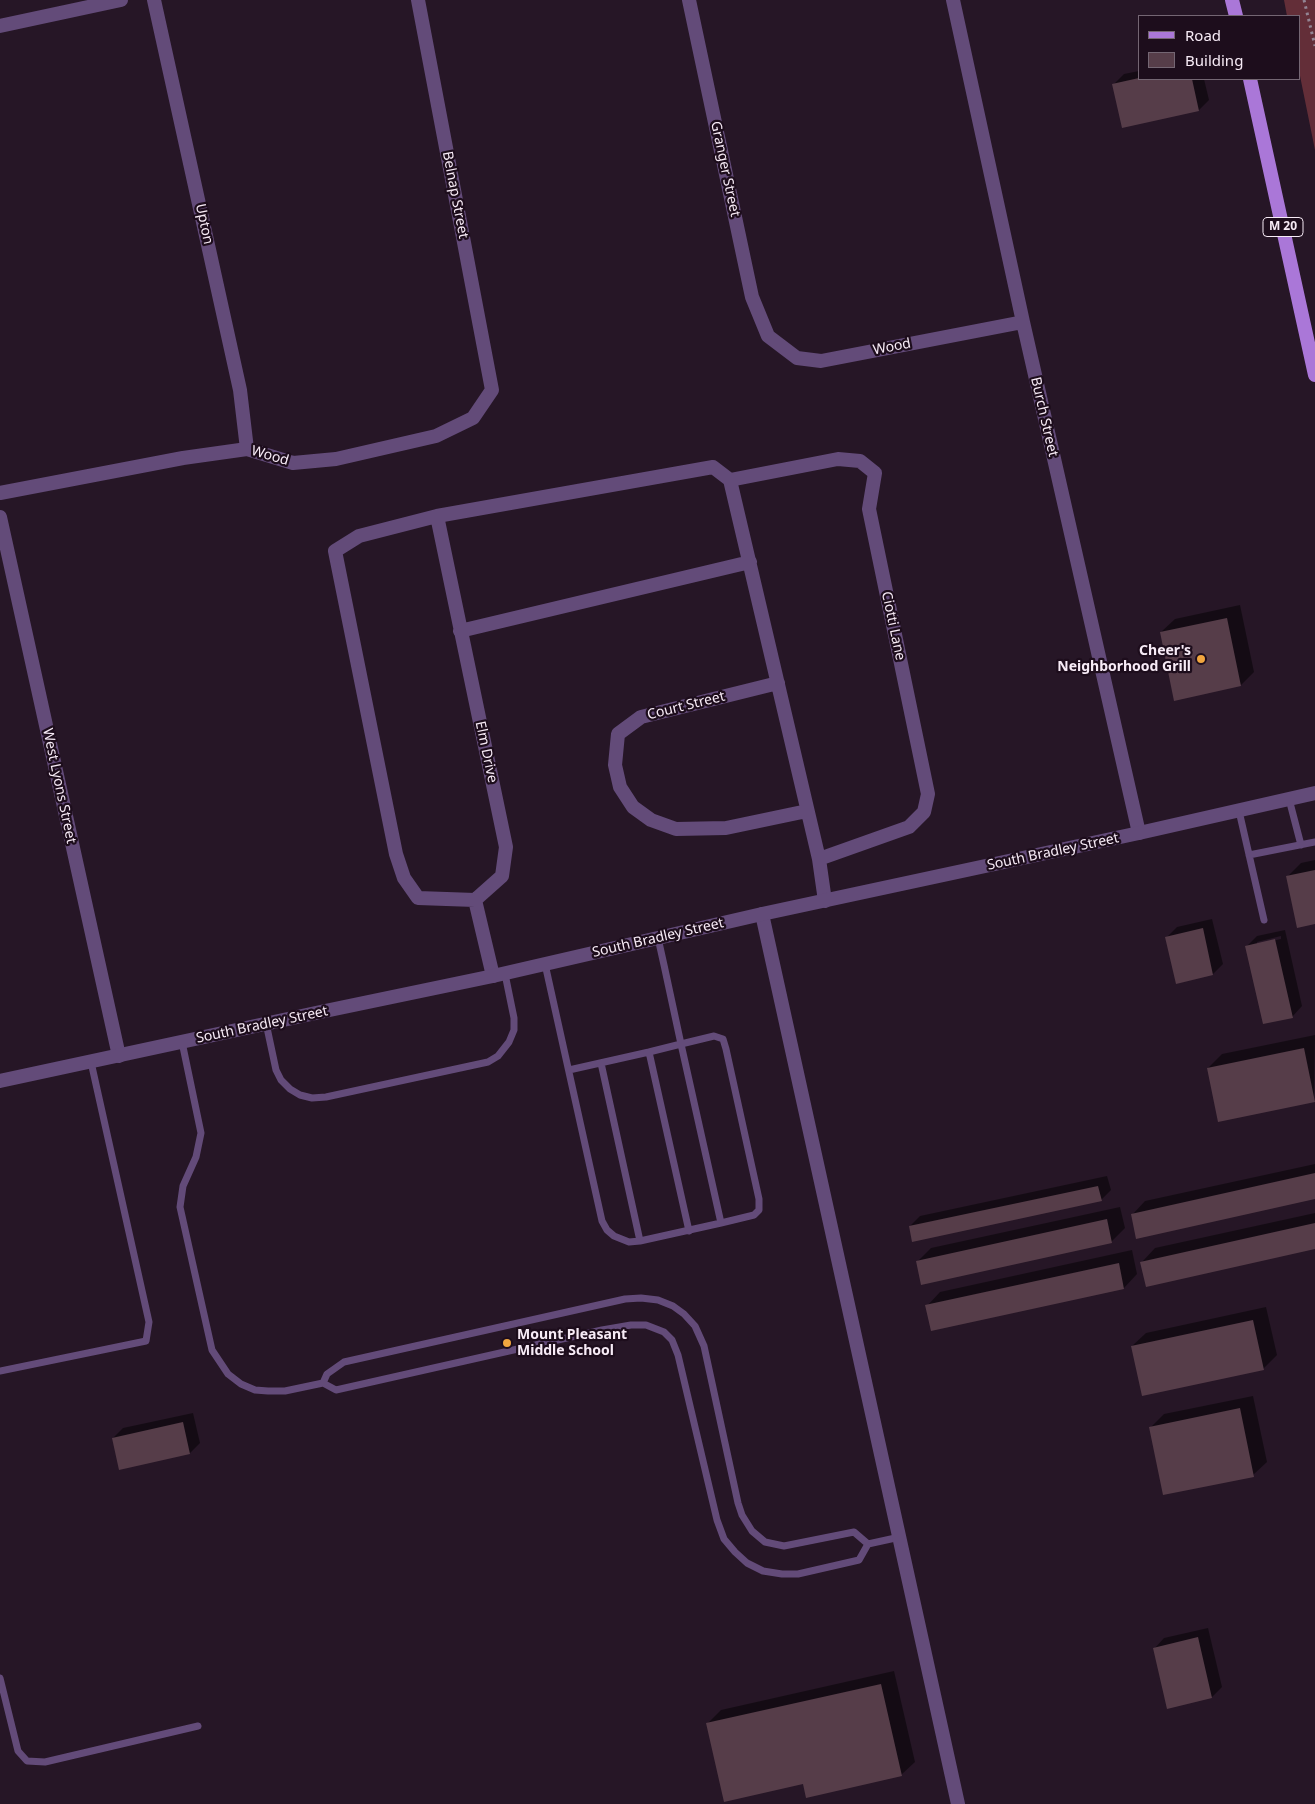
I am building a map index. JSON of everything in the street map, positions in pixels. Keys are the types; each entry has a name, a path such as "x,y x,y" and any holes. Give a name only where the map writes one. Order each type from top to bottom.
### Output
{"main road":[{"path":"1232,0 1236,15"},
{"name":"M 20","path":"1250,80 1315,375"}],"street":[{"path":"0,26 121,0"},
{"name":"Upton","path":"154,0 240,390 247,449"},
{"name":"Belnap Street","path":"418,0 492,390"},
{"name":"Granger Street","path":"689,0 752,297 768,336"},
{"name":"Burch Street","path":"953,0 1023,322 1139,833"},
{"name":"Wood","path":"768,336 797,358 821,361 1023,322"},
{"name":"Wood","path":"0,493 183,458 247,449 293,463 336,459 436,436 473,418 492,390"},
{"name":"Ciotti Lane","path":"730,480 838,459 860,461 875,474 869,509 928,794 924,812 909,827 819,859"},
{"path":"499,975 475,900 418,898 404,878 396,854 335,551 360,536 438,516 713,467 730,480 819,859 825,901"},
{"name":"West Lyons Street","path":"0,516 119,1056"},
{"name":"Elm Drive","path":"438,516 460,631 506,847 502,876 475,900"},
{"path":"460,631 750,562"},
{"name":"Court Street","path":"778,683 641,717 618,734 615,765 620,787 633,807 652,820 676,829 726,828 807,811"},
{"name":"South Bradley Street","path":"0,1081 499,975 762,914 1315,793"},
{"path":"762,914 958,1804"}],"lane":[{"path":"1289,799 1301,845"},
{"path":"1239,810 1264,920"},
{"path":"1249,855 1315,842"},
{"path":"658,938 721,1223"},
{"path":"545,964 602,1221 607,1230 614,1236 630,1242 640,1241 754,1215 759,1210 759,1199 723,1039 714,1036 569,1070"},
{"path":"266,1024 276,1070 282,1080 290,1089 300,1095 312,1098 326,1097 488,1062 498,1056 509,1042 514,1030 514,1018 499,975"},
{"path":"182,1042 201,1133 196,1157 183,1186 180,1207 212,1350 228,1374 242,1384 255,1390 285,1391 322,1383 336,1390 602,1330 631,1325 646,1325 664,1332 672,1340 678,1355 717,1520 724,1539 747,1563 763,1571 798,1574 859,1560 868,1544 900,1537"},
{"path":"650,1052 689,1231"},
{"path":"0,1371 146,1341 149,1322 91,1062"},
{"path":"601,1063 640,1241"},
{"path":"322,1383 327,1374 344,1362 626,1299 658,1300 673,1306 684,1314 695,1326 704,1346 738,1503 742,1515 752,1531 765,1542 784,1546 854,1532 868,1544"},
{"path":"0,1678 18,1751 27,1761 46,1762 198,1726"}],"path":[{"path":"1304,0 1315,46"}],"shaded area":[{"path":"1284,0 1315,0 1315,150 1300,76 1300,15 1287,15"}],"building":[{"path":"1138,78 1138,80 1192,80 1199,111 1122,128 1112,84"},
{"name":"Cheer's Neighborhood Grill","path":"1227,618 1241,686 1174,701 1160,632"},
{"path":"1315,870 1315,924 1297,928 1286,876"},
{"path":"1203,928 1213,975 1176,984 1165,937"},
{"path":"1275,939 1293,1018 1263,1024 1245,946"},
{"path":"1304,1048 1315,1102 1218,1122 1207,1068"},
{"path":"1315,1173 1315,1199 1136,1239 1131,1214"},
{"path":"1098,1186 1102,1201 912,1242 909,1226"},
{"path":"1107,1219 1112,1243 921,1285 916,1261"},
{"path":"1315,1223 1315,1249 1146,1287 1140,1262"},
{"path":"1119,1263 1124,1289 931,1331 925,1305"},
{"path":"1253,1320 1264,1370 1142,1396 1131,1346"},
{"path":"1240,1408 1254,1477 1163,1495 1149,1427"},
{"path":"183,1422 190,1454 119,1470 112,1438"},
{"path":"1198,1637 1212,1698 1167,1709 1153,1648"},
{"path":"881,1684 902,1776 806,1798 803,1784 724,1802 706,1723"}],"place":[{"name":"Cheer's Neighborhood Grill","path":"1201,659"},
{"name":"Mount Pleasant Middle School","path":"507,1343"}]}
